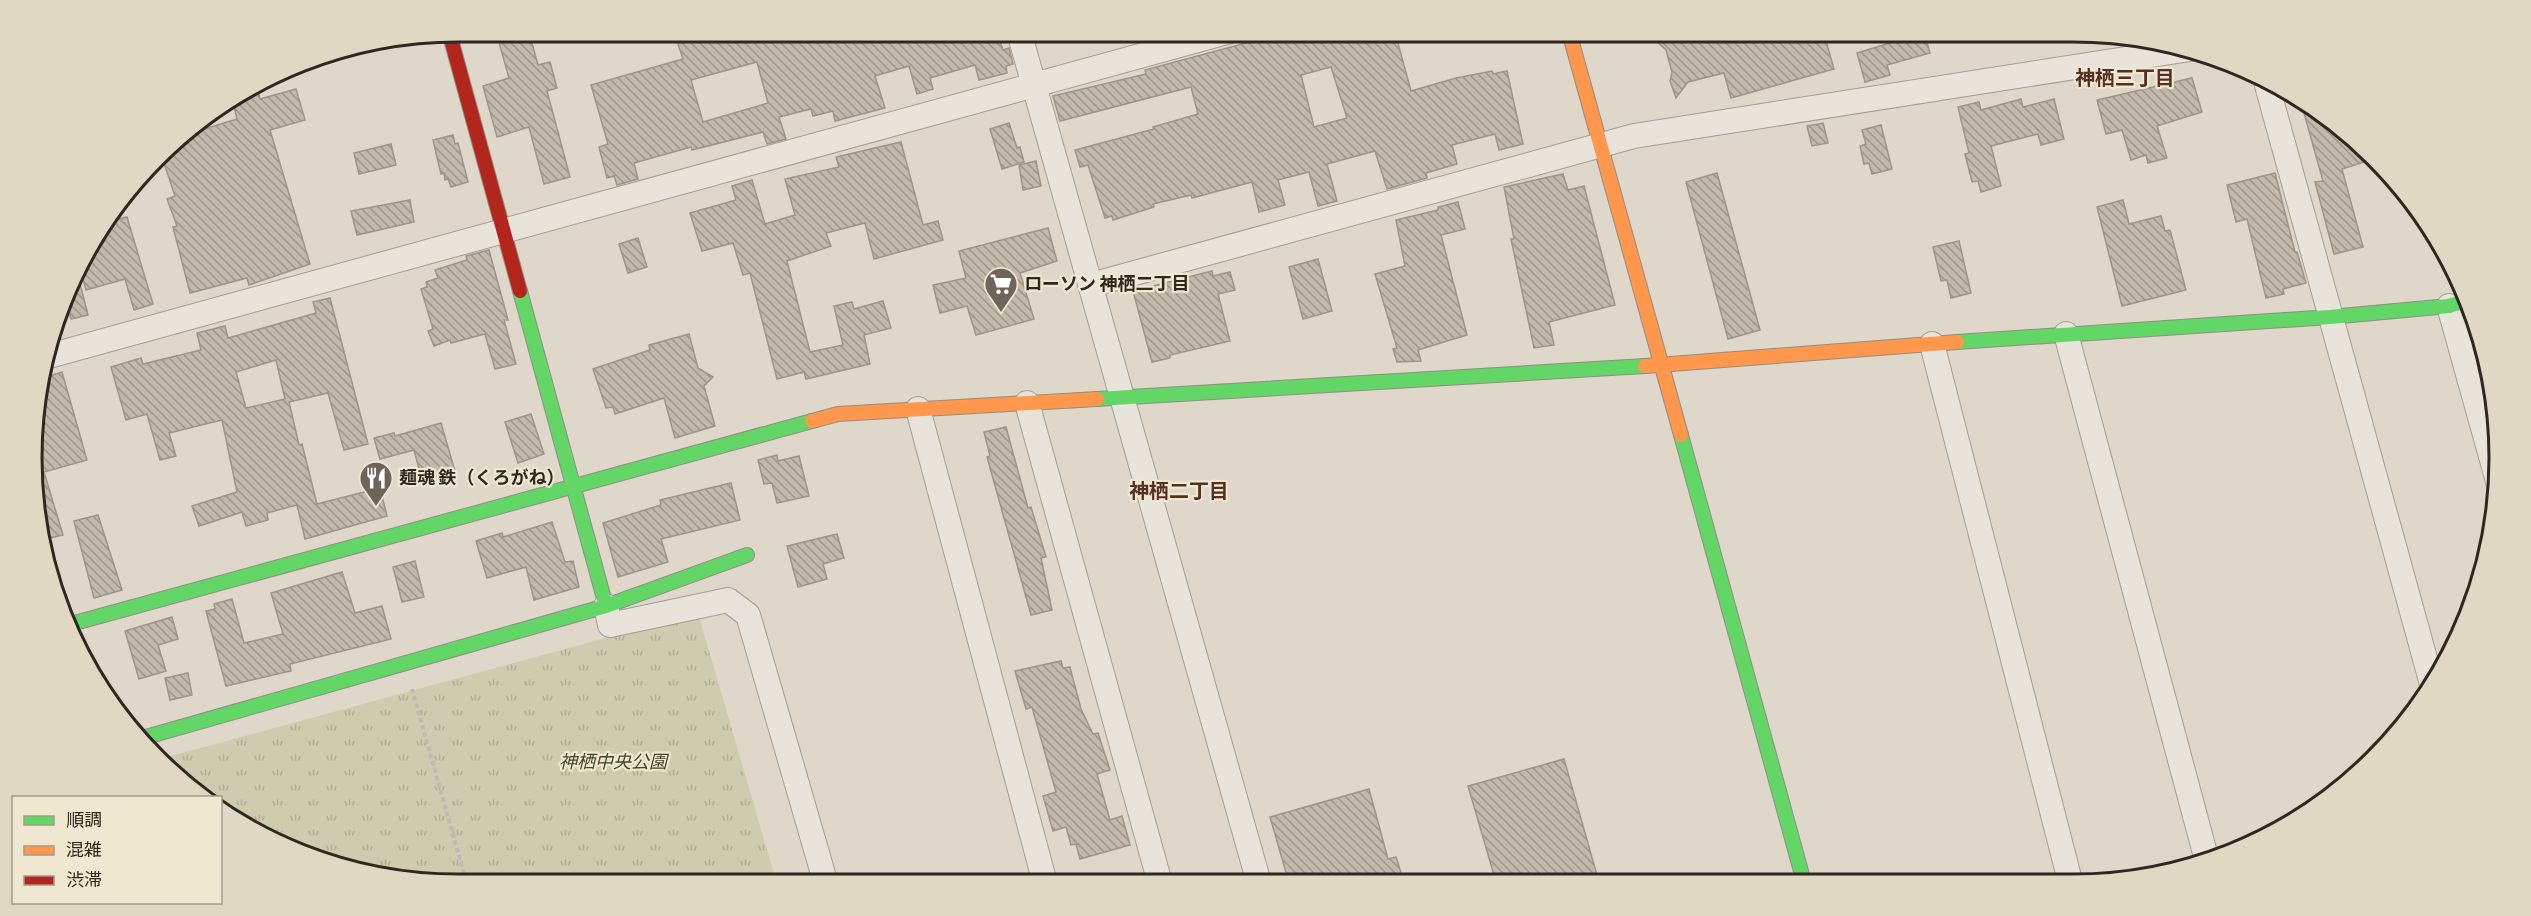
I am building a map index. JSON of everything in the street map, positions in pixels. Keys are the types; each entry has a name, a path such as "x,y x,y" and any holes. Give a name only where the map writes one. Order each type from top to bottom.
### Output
{"street":[{"path":"452,42 610,625 728,600 748,615 823,874"},
{"path":"1022,42 1256,874"},
{"path":"55,354 1190,42"},
{"path":"1572,42 1802,874"},
{"path":"1091,285 1634,136 2166,53"},
{"path":"2269,91 2429,673"},
{"path":"76,622 838,414 1662,365 2066,334 2330,317 2459,303"},
{"path":"2459,305 2488,436"},
{"path":"2066,334 2205,853"},
{"path":"1932,344 2068,874"},
{"path":"1027,403 1158,874"},
{"path":"918,410 1043,874"},
{"path":"149,736 606,606 747,555"}],"path":[{"path":"410,681 464,874"}],"green space":[{"name":"神栖中央公園","path":"698,613 774,874 458,874 377,866 324,852 274,831 227,804 222,800 222,796 216,796 205,788 169,757"}],"building":[{"path":"499,42 532,42 538,65 550,62 557,88 547,91 570,177 544,184 529,127 497,137 483,86 509,78"},
{"path":"677,42 1000,42 1003,50 1009,48 1013,64 1006,66 1007,73 979,80 975,65 930,78 933,89 917,94 909,66 875,76 885,108 835,121 833,111 813,116 811,109 779,117 786,139 767,144 763,132 692,150 691,147 634,163 638,179 617,185 614,176 607,178 599,147 608,144 591,85 683,59","holes":["757,62 768,103 703,122 691,80"]},
{"path":"1250,42 1398,42 1411,91 1456,78 1492,71 1493,74 1507,71 1523,144 1499,150 1495,134 1452,145 1457,164 1426,173 1427,178 1387,189 1375,151 1327,164 1337,201 1318,206 1309,172 1278,180 1285,205 1259,212 1252,182 1192,198 1191,195 1153,204 1154,207 1113,220 1112,216 1105,218 1088,165 1080,167 1075,150 1154,129 1153,127 1198,114 1191,87 1060,121 1053,96 1146,74 1145,70","holes":["1331,67 1347,118 1314,127 1301,75"]},
{"path":"1657,42 1826,42 1834,69 1731,98 1724,73 1688,82 1676,98 1670,81 1672,72 1666,50"},
{"path":"1893,42 1927,42 1930,53 1887,65 1890,75 1865,82 1857,53"},
{"path":"2192,78 2202,112 2157,126 2167,158 2148,163 2146,155 2131,160 2122,130 2106,134 2097,100"},
{"path":"296,89 305,120 270,130 310,264 249,285 247,278 190,293 173,227 177,226 167,199 175,196 164,164 203,129 237,119 234,108 259,93 260,99"},
{"path":"2021,99 2023,107 2054,99 2064,139 2041,145 2038,134 1991,146 2001,186 1981,192 1978,181 1972,182 1965,154 1969,153 1958,107 1979,102 1981,110"},
{"path":"2304,112 2365,162 2342,169 2363,247 2334,254 2315,182 2323,181"},
{"path":"1009,123 1024,162 1002,169 990,129"},
{"path":"1823,123 1828,143 1812,146 1807,126"},
{"path":"1881,125 1892,169 1872,174 1869,163 1864,164 1860,146 1866,144 1862,130"},
{"path":"453,135 455,144 458,143 468,182 451,187 448,179 445,180 444,173 441,174 433,140"},
{"path":"901,142 923,225 938,221 943,240 874,259 865,223 826,233 831,246 787,261 810,352 843,345 834,306 852,302 854,309 883,301 891,328 864,335 870,364 806,379 804,372 777,379 750,273 743,275 733,243 702,251 690,213 736,200 732,186 752,180 765,224 795,215 785,179 839,167 836,157"},
{"path":"391,144 396,165 359,174 354,153"},
{"path":"1036,161 1041,186 1023,190 1019,165"},
{"path":"1717,173 1760,330 1728,339 1686,182"},
{"path":"2275,173 2295,252 2297,252 2306,283 2283,289 2284,294 2266,298 2247,219 2236,222 2227,185"},
{"path":"1563,174 1568,190 1584,186 1615,305 1549,322 1554,345 1534,348 1511,239 1514,239 1504,187"},
{"path":"410,200 414,222 357,235 351,211"},
{"path":"2123,200 2129,224 2161,216 2165,231 2170,230 2186,290 2122,306 2097,207"},
{"path":"1458,202 1465,229 1441,235 1467,335 1418,350 1421,361 1397,362 1393,349 1397,348 1375,274 1405,266 1396,220 1438,210 1438,207"},
{"path":"127,217 153,304 134,310 125,279 86,290 83,279 118,219"},
{"path":"1048,228 1057,261 1020,273 1034,319 976,335 967,306 940,313 933,285 966,278 959,251"},
{"path":"638,238 647,267 628,273 619,244"},
{"path":"1959,241 1971,293 1951,298 1947,280 1941,281 1933,247"},
{"path":"489,250 508,320 504,320 516,364 495,369 485,334 451,343 450,340 434,346 428,331 433,329 421,289 427,287 426,282 438,278 435,270 467,260 466,256"},
{"path":"1318,259 1332,311 1303,319 1289,267"},
{"path":"1212,271 1213,276 1230,272 1235,290 1218,294 1230,341 1170,355 1170,358 1152,362 1133,291"},
{"path":"80,285 88,315 71,319 69,311"},
{"path":"330,298 368,444 344,450 328,393 289,402 317,504 380,488 387,516 305,539 297,505 267,513 268,520 246,526 242,512 199,526 192,506 237,492 222,420 169,433 176,456 160,460 147,414 126,420 111,367 141,358 143,364 201,350 197,333 225,326 228,338 316,313 313,302","holes":["276,360 285,399 246,408 236,372"]},
{"path":"689,334 698,368 713,377 704,386 715,426 675,438 664,398 615,414 613,407 606,408 593,369 650,350 649,345"},
{"path":"62,372 87,460 44,472 63,535 50,538 42,458 50,376"},
{"path":"531,414 544,454 518,463 505,422"},
{"path":"441,423 455,471 422,480 414,450 380,459 374,438 394,433 395,436"},
{"path":"1006,427 1028,508 1031,507 1046,557 1041,558 1052,610 1031,615 987,457 990,456 984,432"},
{"path":"777,455 778,461 799,456 809,496 777,503 772,483 764,484 758,460"},
{"path":"731,483 740,520 661,539 668,562 618,577 603,523 661,505 660,500"},
{"path":"98,515 122,590 94,598 74,521"},
{"path":"552,522 565,562 573,561 579,587 534,600 526,567 487,578 476,541 502,533 503,537"},
{"path":"837,534 844,558 823,564 827,579 798,587 787,546"},
{"path":"415,561 424,597 402,602 393,567"},
{"path":"342,572 355,613 382,606 391,639 290,664 291,671 226,686 206,611 215,609 214,604 232,599 244,643 283,634 271,593"},
{"path":"172,617 178,639 158,645 166,671 139,679 125,631"},
{"path":"1061,661 1063,668 1070,667 1081,709 1093,734 1098,733 1110,770 1097,774 1110,820 1122,816 1130,845 1080,859 1076,844 1071,845 1066,827 1053,831 1043,796 1056,792 1032,707 1026,709 1015,671"},
{"path":"188,673 192,695 170,700 165,678"},
{"path":"1564,759 1597,874 1494,874 1468,786"},
{"path":"1369,789 1388,859 1396,857 1401,874 1286,874 1270,817"}],"traffic: fast":[{"path":"520,291 606,606"},
{"path":"1957,342 2330,317 2449,306 2459,303"},
{"path":"1097,399 1645,366"},
{"path":"76,623 812,421"},
{"path":"1681,435 1802,874"},
{"path":"149,736 606,606 747,555"}],"traffic: slow":[{"path":"1572,42 1681,435"},
{"path":"1645,366 1957,342"},
{"path":"812,421 838,414 1097,399"}],"traffic: jam":[{"path":"452,42 520,291"}],"place":[{"name":"ローソン 神栖二丁目","path":"1001,313"},
{"name":"麺魂 鉄（くろがね）","path":"376,507"}],"district":[{"name":"神栖三丁目","path":"2125,78"},
{"name":"神栖二丁目","path":"1179,491"}]}
